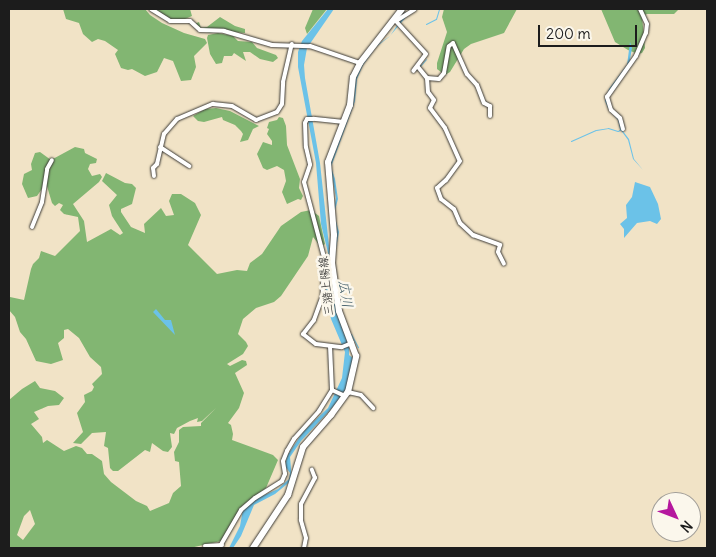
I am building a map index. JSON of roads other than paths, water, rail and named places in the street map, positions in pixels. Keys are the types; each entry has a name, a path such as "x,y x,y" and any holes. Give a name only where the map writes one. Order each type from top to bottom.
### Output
{"main road":[{"name":"三潴上陽線","path":"253,548 288,495 302,447 345,394 356,356 343,326 339,311 332,263 334,235 328,162 350,105 353,77 360,63 405,12"}],"street":[{"path":"151,9 170,21 190,21 200,30 224,31 272,45 300,44 310,46 360,63"},
{"path":"405,12 416,9"},
{"path":"624,129 620,118 610,110 607,97 636,56 646,33 647,24 640,9"},
{"path":"397,22 426,54 418,67 413,70"},
{"path":"154,176 153,168 157,164 164,134 171,124 203,106 227,105 256,120 277,112 282,104 283,82 292,44"},
{"path":"427,78 439,79 444,73 449,46 453,44 467,74 477,85 484,103 490,106 490,116"},
{"path":"418,67 427,78 428,92 434,100 430,108 445,128 460,161 446,180 437,188 441,198 454,209 460,223 473,235 500,245 498,252 504,264"},
{"path":"344,122 307,119 305,123 306,147 310,165 304,182 324,256 324,272 323,295 314,320 303,334 316,344 342,347 351,344"},
{"path":"160,147 189,166"},
{"path":"32,227 42,202 47,169 52,160"},
{"path":"205,546 221,547 241,510 255,498 282,481 285,474 283,462 287,451 294,439 320,411 334,391 330,346"},
{"path":"334,391 361,395 373,408"},
{"path":"304,548 306,538 301,520 301,504 315,478 312,470"}],"water":[{"path":"328,9 334,9 307,48 304,65 320,163 336,310 349,347 349,355 353,358 346,390 301,441 290,457 292,480 275,494 254,505 241,536 233,548 229,548 240,526 243,509 258,498 278,489 289,479 290,473 285,466 287,456 303,432 328,408 342,378 345,352 331,319 326,290 324,266 328,266 329,257 321,224 316,163 298,67 298,52 302,41"},
{"path":"413,9 391,35 405,13"},
{"path":"390,36 376,47 363,65 357,79 355,101 331,167 338,199 334,214 339,232 335,254 337,231 333,214 336,198 330,164 354,100 355,80 363,63 376,46"},
{"path":"630,42 632,48 629,65 610,90 606,99 608,106 618,118 622,130 629,139 634,159 643,170 633,159 628,140 620,129 618,120 608,108 605,101 609,89 627,65"},
{"path":"635,182 650,187 658,204 661,219 657,224 650,221 637,223 624,238 624,229 620,224 627,218 626,205 632,197"},
{"path":"156,309 165,320 171,320 175,335 153,312"}],"waterway":[{"path":"426,24 436,19 439,9"},
{"path":"420,66 426,59"},
{"path":"571,141 596,130 608,128 618,131 621,129"},
{"name":"広川","path":"341,294 341,305"},
{"path":"351,334 358,347"}]}
